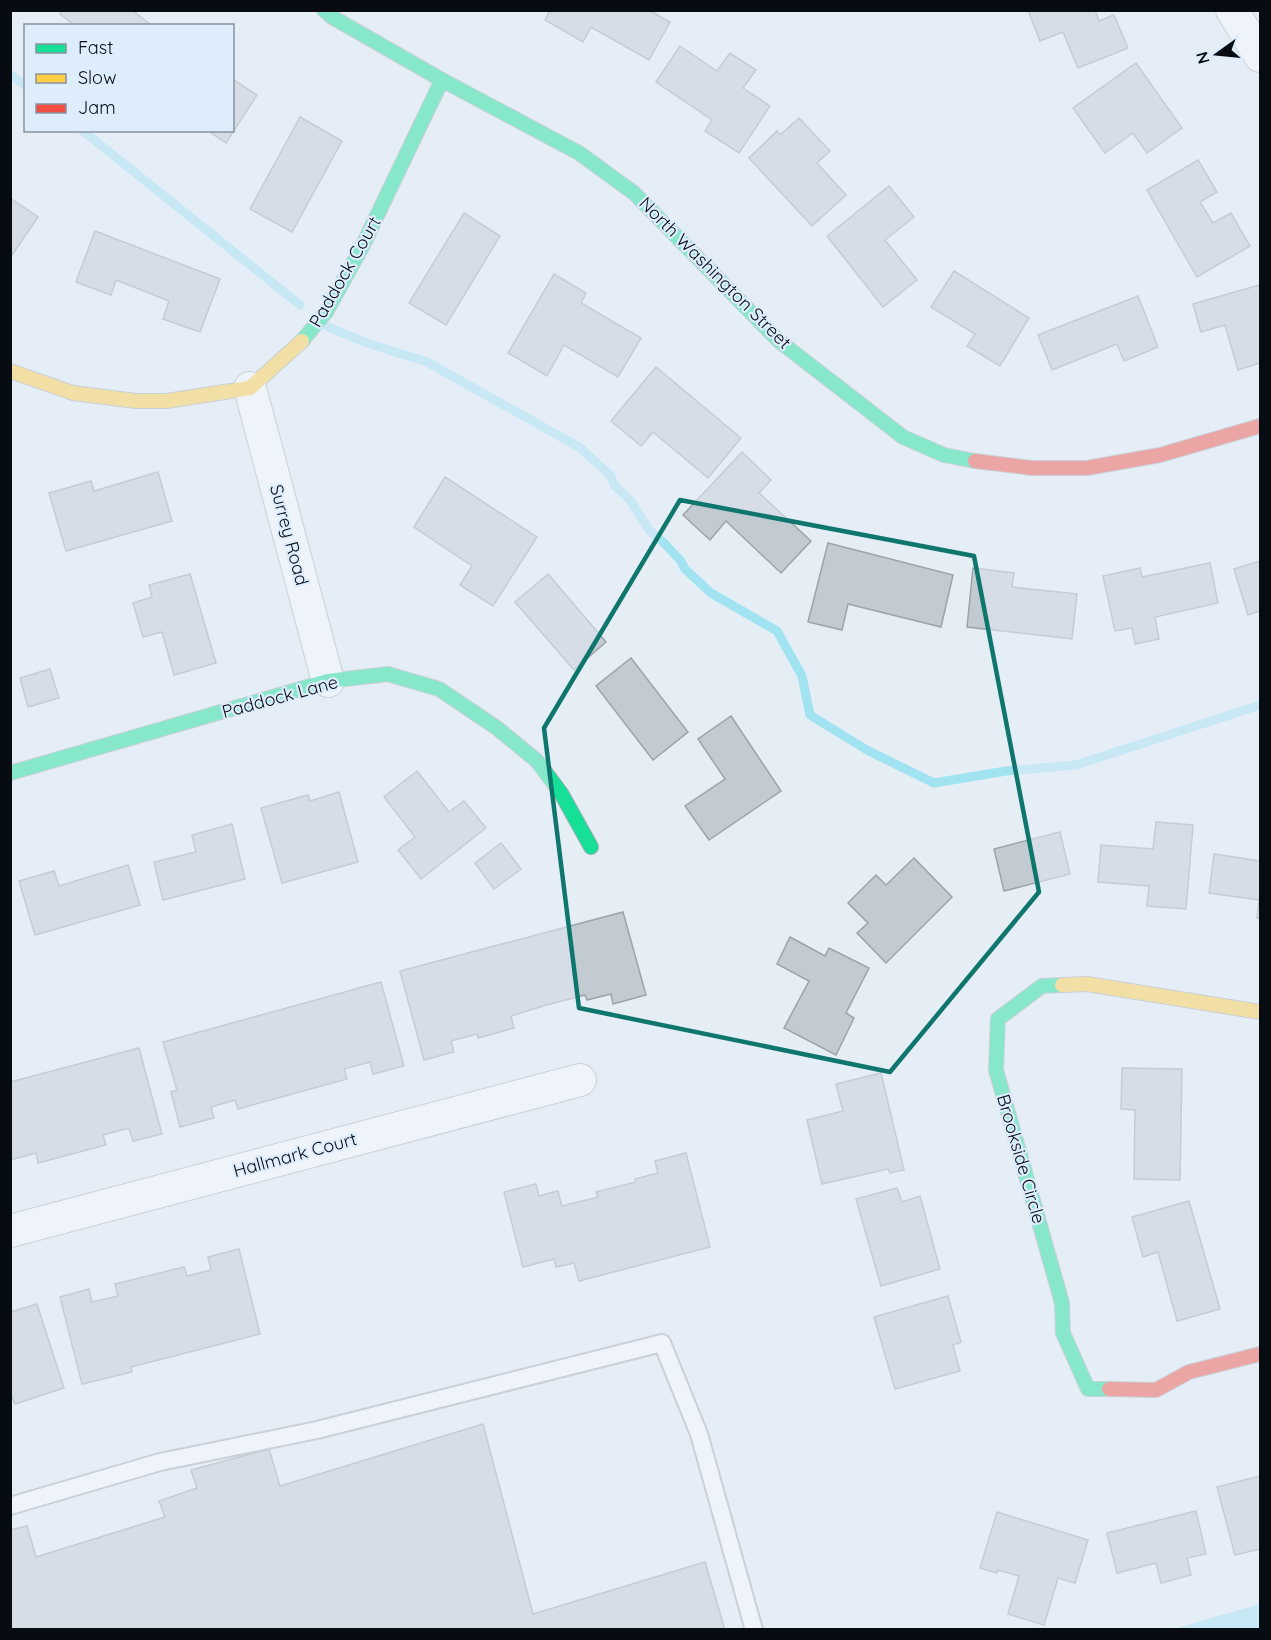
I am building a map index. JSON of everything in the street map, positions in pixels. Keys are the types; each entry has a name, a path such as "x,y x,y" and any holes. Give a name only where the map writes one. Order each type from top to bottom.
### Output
{"street":[{"name":"North Washington Street","path":"324,10 332,17 442,80 579,153 634,193 779,341 903,436 944,455 1005,466 1087,468 1160,455 1260,426"},
{"path":"1232,10 1260,56"},
{"name":"Paddock Court","path":"250,388 309,335 326,312 362,248 442,80"},
{"path":"10,372 73,393 136,401 167,401 250,388"},
{"name":"Surrey Road","path":"250,388 328,681"},
{"name":"Paddock Lane","path":"10,773 328,681 387,674 440,688 497,728 537,760 561,793 591,847"},
{"name":"Brookside Circle","path":"1260,1012 1087,984 1042,986 998,1019 996,1070 1062,1303 1064,1333 1088,1389 1156,1390 1189,1372 1260,1354"},
{"name":"Hallmark Court","path":"10,1231 580,1080"}],"lane":[{"path":"10,1506 160,1462 317,1430 662,1342 699,1434 754,1629"}],"highlighted area":[{"path":"680,500 974,556 1039,892 890,1072 579,1008 544,728"}],"water":[{"path":"1260,1604 1260,1629 1174,1629"}],"building":[{"path":"62,10 132,10 150,24 72,24 60,14"},
{"path":"550,10 649,10 670,22 649,60 591,27 583,42 545,20"},
{"path":"1028,10 1095,10 1099,21 1114,15 1128,48 1078,68 1063,32 1040,41"},
{"path":"680,46 717,71 730,53 756,70 743,88 770,106 739,153 705,131 712,120 656,82"},
{"path":"1136,63 1182,128 1147,153 1133,133 1105,153 1073,108"},
{"path":"234,80 257,95 234,131"},
{"path":"300,117 342,141 292,232 250,209"},
{"path":"799,118 830,151 817,163 846,195 812,226 749,158 777,131 780,135"},
{"path":"210,132 233,132 226,143"},
{"path":"1198,160 1217,192 1200,202 1213,223 1231,213 1250,246 1197,277 1147,190"},
{"path":"889,186 914,217 885,240 917,280 883,307 827,236"},
{"path":"10,198 38,217 10,258"},
{"path":"464,213 500,236 446,325 409,303"},
{"path":"95,231 220,279 200,332 163,319 169,301 116,280 111,295 76,282"},
{"path":"954,271 1029,318 1000,366 967,346 975,334 931,307"},
{"path":"554,274 586,293 581,303 641,338 618,377 564,345 547,376 508,353"},
{"path":"1259,285 1260,363 1238,370 1225,325 1201,332 1193,304"},
{"path":"1138,296 1158,347 1124,361 1117,344 1052,370 1038,335"},
{"path":"656,367 741,438 708,478 653,432 641,446 611,421"},
{"path":"742,452 771,480 759,493 811,541 781,573 726,521 710,540 683,515"},
{"path":"158,472 172,521 66,551 49,493 91,481 94,491"},
{"path":"445,477 537,537 493,606 460,585 472,566 414,527"},
{"path":"828,543 953,575 941,627 848,604 842,630 808,622"},
{"path":"1260,561 1260,611 1248,615 1234,569"},
{"path":"1210,563 1218,603 1155,617 1159,639 1135,644 1132,628 1115,631 1103,576 1140,568 1142,577"},
{"path":"973,568 1014,573 1012,587 1077,594 1072,639 967,627"},
{"path":"190,574 216,663 174,675 162,632 143,637 133,603 152,597 149,585"},
{"path":"548,574 606,642 574,670 515,602"},
{"path":"631,658 688,732 653,760 596,686"},
{"path":"50,669 59,698 28,707 20,678"},
{"path":"731,716 781,791 709,840 685,806 725,779 698,739"},
{"path":"417,771 449,812 464,801 486,828 421,879 398,850 415,837 384,797"},
{"path":"339,792 358,862 282,883 261,808 308,795 310,801"},
{"path":"1156,822 1193,825 1186,909 1147,906 1149,886 1098,882 1101,845 1153,849"},
{"path":"232,824 245,879 163,900 154,862 196,852 192,835"},
{"path":"1060,832 1070,874 1004,891 994,849"},
{"path":"501,843 521,869 494,889 475,863"},
{"path":"1214,854 1260,861 1260,919 1257,918 1259,900 1209,893"},
{"path":"914,858 952,897 886,963 857,933 868,923 848,903 876,875 886,885"},
{"path":"128,865 140,905 35,935 19,881 54,871 59,886"},
{"path":"623,912 646,995 613,1004 611,994 587,1000 585,995 543,1006 511,1016 514,1028 478,1038 477,1034 451,1041 454,1052 424,1060 400,971"},
{"path":"790,937 825,956 829,948 869,968 846,1013 854,1018 836,1055 784,1028 809,981 777,964"},
{"path":"381,982 404,1066 373,1074 370,1062 344,1069 347,1079 238,1109 235,1100 211,1107 214,1118 180,1127 171,1092 177,1090 163,1042"},
{"path":"139,1048 162,1134 133,1141 129,1128 103,1135 106,1145 38,1163 36,1153 10,1160 10,1082"},
{"path":"1122,1068 1182,1069 1180,1180 1134,1179 1135,1110 1121,1109"},
{"path":"881,1073 904,1170 890,1173 888,1169 822,1184 807,1120 843,1111 836,1084"},
{"path":"686,1153 710,1247 579,1281 574,1263 556,1267 554,1259 523,1267 504,1192 536,1184 539,1196 558,1191 562,1206 598,1197 596,1192 636,1182 635,1179 658,1173 655,1161"},
{"path":"897,1188 902,1202 920,1196 940,1269 881,1286 856,1199"},
{"path":"1189,1201 1220,1309 1177,1321 1158,1252 1143,1257 1132,1217"},
{"path":"239,1249 260,1334 131,1367 132,1372 82,1384 60,1297 89,1289 92,1302 118,1296 115,1284 184,1267 187,1276 211,1270 208,1257"},
{"path":"948,1296 961,1342 953,1345 960,1371 895,1389 874,1317"},
{"path":"37,1304 64,1388 15,1404 10,1397 10,1312"},
{"path":"483,1424 533,1614 705,1562 725,1630 10,1630 10,1530 27,1526 36,1557 165,1517 159,1501 197,1488 191,1470 269,1449 280,1486"},
{"path":"1260,1476 1260,1549 1235,1555 1217,1487"},
{"path":"1196,1511 1206,1554 1187,1558 1191,1575 1161,1583 1156,1563 1117,1573 1107,1533"},
{"path":"997,1512 1088,1540 1075,1583 1058,1578 1044,1625 1008,1614 1019,1576 980,1568"}],"waterway":[{"path":"10,74 24,84"},
{"path":"84,132 300,305"},
{"path":"326,326 364,342 427,362 579,447 611,476 614,485 630,500 650,531 681,561 685,569 711,593 777,631 802,676 810,715 867,750 934,783 1006,771 1076,765 1260,705"}],"traffic: fast":[{"path":"324,10 332,17 442,80 579,153 634,193 779,341 903,437 944,455 975,461"},
{"path":"302,341 326,312 362,247 442,80"},
{"path":"10,773 328,681 388,674 439,689 497,728 537,761 561,793 591,847"},
{"path":"1062,985 1042,986 998,1019 996,1070 1062,1303 1063,1333 1088,1389 1109,1389"}],"traffic: slow":[{"path":"10,371 73,393 136,401 167,401 250,388 302,341"},
{"path":"1062,985 1087,984 1260,1012"}],"traffic: jam":[{"path":"975,461 1032,468 1087,468 1160,455 1260,426"},
{"path":"1109,1389 1156,1390 1189,1372 1260,1354"}]}
